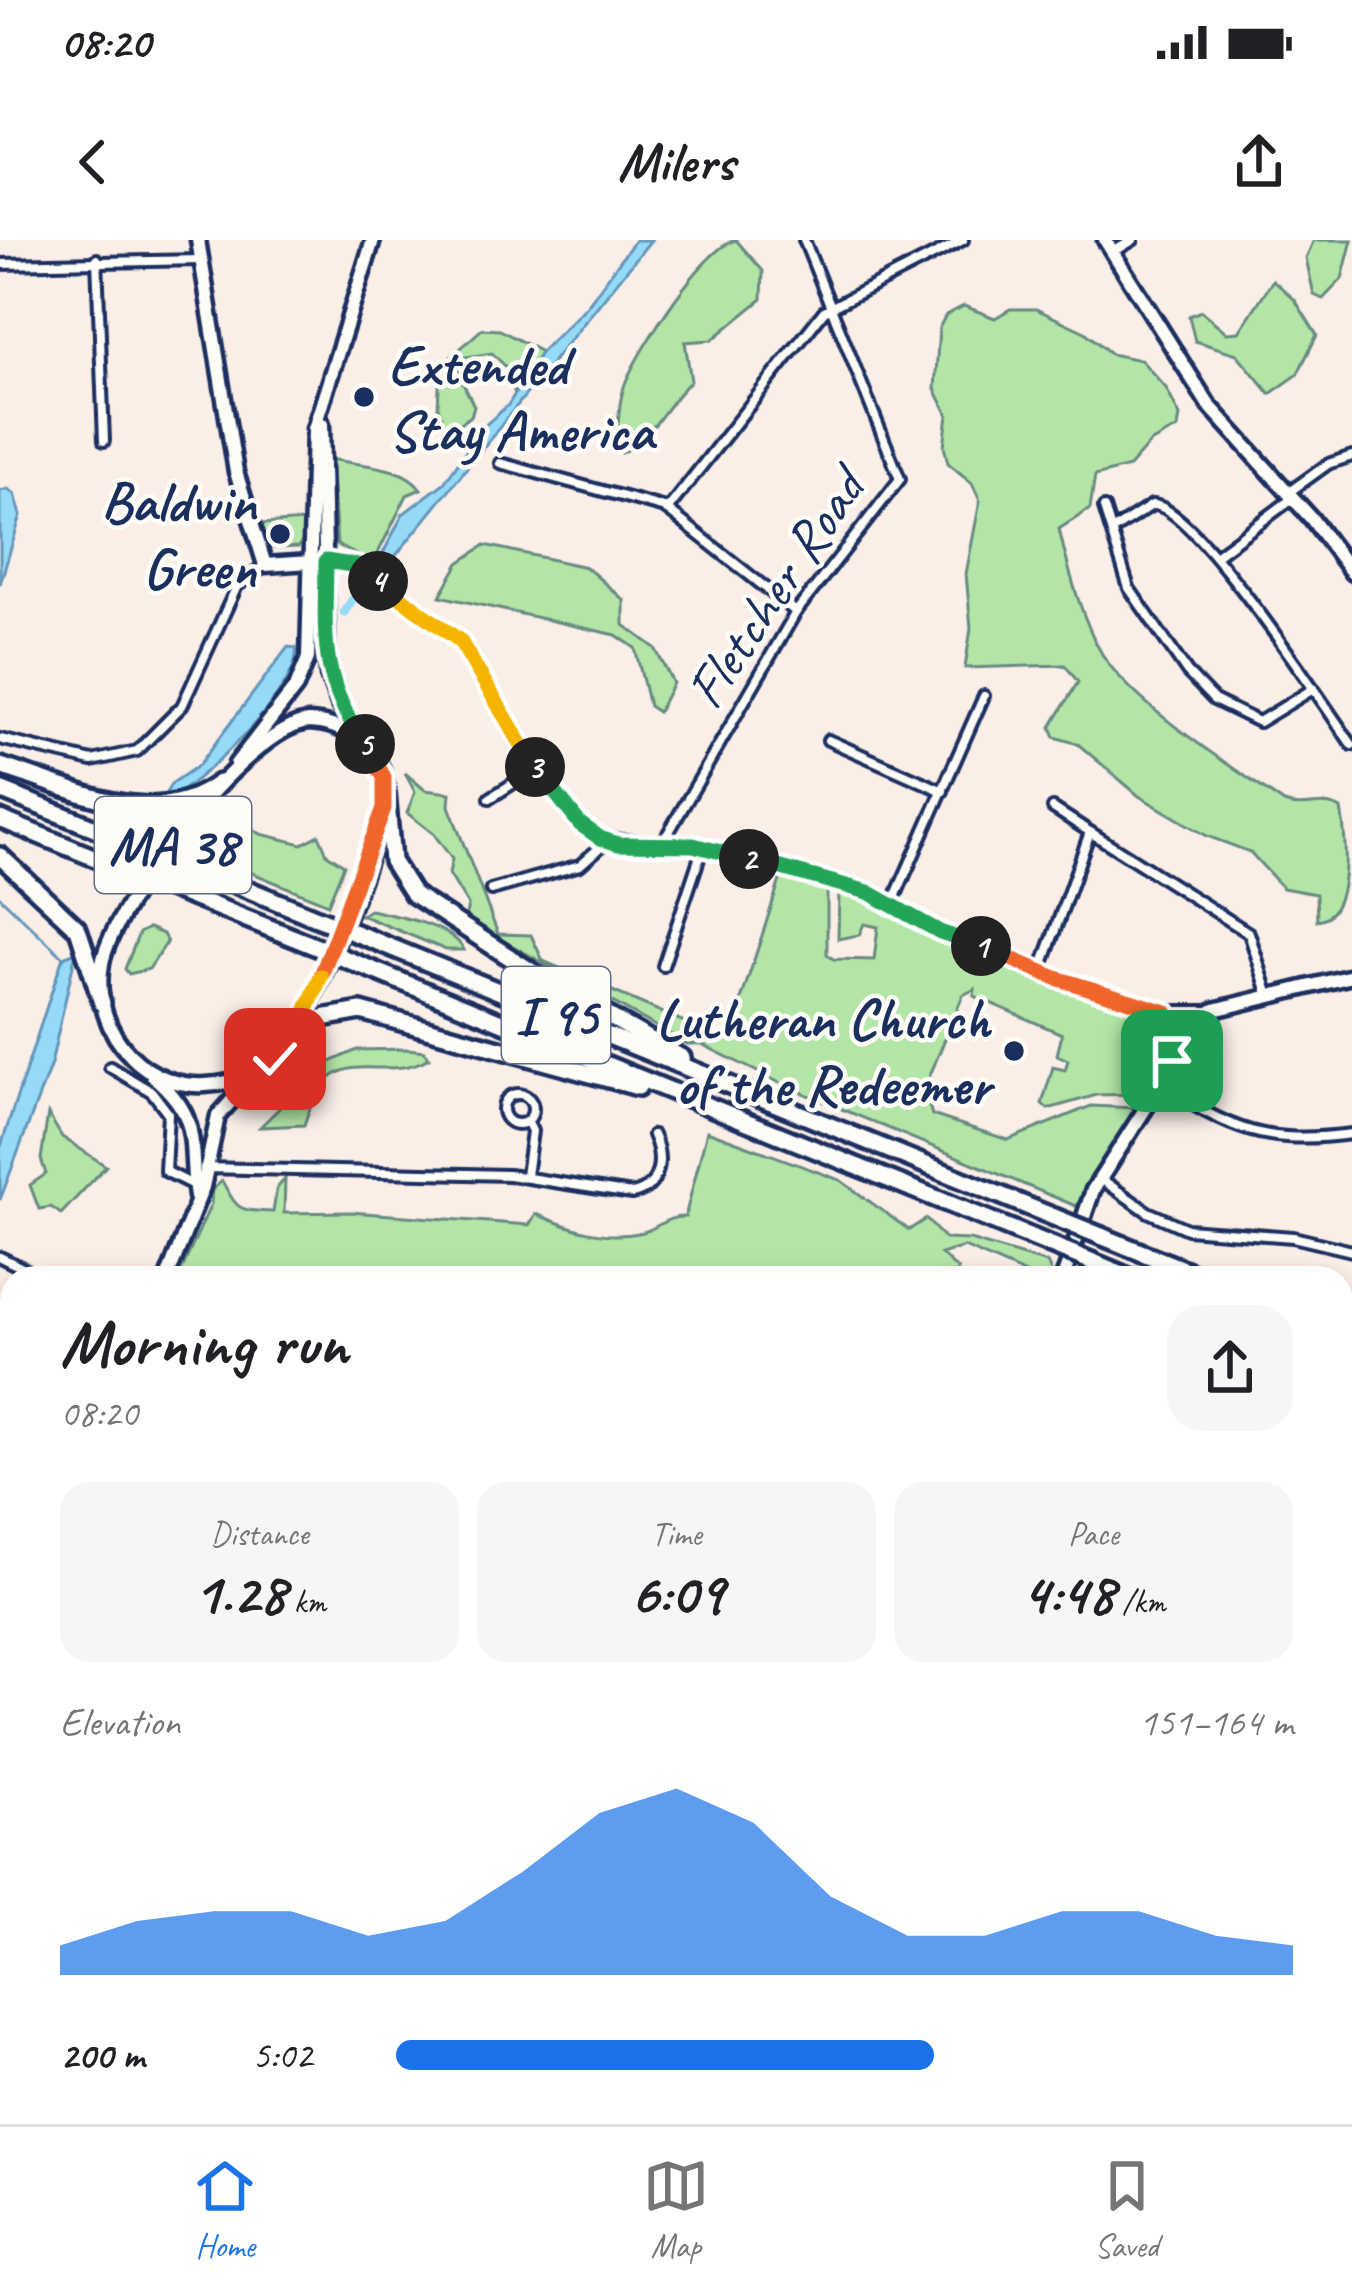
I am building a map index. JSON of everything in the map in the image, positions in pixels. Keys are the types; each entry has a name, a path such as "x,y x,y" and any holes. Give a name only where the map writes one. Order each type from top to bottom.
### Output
{"highway":[{"path":"0,766 154,810 187,803 219,783"},
{"name":"I 95","path":"0,790 1175,1266"},
{"path":"386,793 392,861 418,899 585,1004 743,1091"},
{"name":"I 95","path":"0,819 1102,1266"},
{"path":"0,856 78,929 102,1003"},
{"path":"286,1048 322,1018 370,1012 740,1119"}],"main road":[{"path":"198,240 236,472 265,566 326,561"},
{"name":"MA 38","path":"102,1003 102,962 114,928 303,675 310,637 313,442 373,240"},
{"path":"1109,246 1202,397 1352,574"},
{"name":"MA 38","path":"323,399 328,675 340,707 382,770 386,793"},
{"path":"235,765 269,736 300,723 336,727 370,750"},
{"path":"171,1266 222,1108 286,1048 304,1016 365,864 386,793"},
{"path":"1067,1266 1100,1178 1178,1052 1214,1010 1352,976"},
{"path":"102,1003 115,1036 184,1110 202,1168"},
{"path":"138,1063 169,1079 196,1085 233,1081 263,1068"}],"street":[{"name":"Fletcher Road","path":"664,842 796,612 900,479 804,240"},
{"path":"667,510 832,307 963,240"},
{"path":"1109,246 1133,240"},
{"path":"97,259 104,441"},
{"path":"0,264 201,260"},
{"path":"1215,556 1328,464 1352,456"},
{"path":"500,463 667,510 796,612"},
{"path":"1113,530 1149,506 1166,505 1215,556 1352,745"},
{"path":"1104,508 1133,596 1209,696 1259,722 1312,689"},
{"path":"326,561 362,568 457,637 536,769 580,824 608,841 703,847 892,904 945,934 1040,972 1166,1012 1214,1010"},
{"path":"0,739 92,761 137,751 182,706 237,586 265,566"},
{"path":"892,904 984,696"},
{"path":"828,740 943,791"},
{"path":"490,798 536,769"},
{"path":"1053,808 1249,933 1269,996"},
{"path":"1040,972 1090,832"},
{"path":"490,890 580,865 608,841"},
{"path":"663,966 703,847"},
{"path":"1166,1012 1178,1052"},
{"path":"110,1067 160,1100 171,1128 165,1171 198,1190"},
{"path":"1158,1083 1248,1134 1289,1140 1352,1134"},
{"path":"518,1094 529,1098 534,1108 527,1121 508,1120 503,1109 507,1098 518,1094"},
{"path":"526,1176 532,1131 527,1121"},
{"path":"202,1168 526,1176 640,1193 657,1173 653,1135"},
{"path":"1100,1178 1142,1209 1187,1229 1293,1237 1352,1251"}],"green space":[{"path":"736,240 763,271 762,299 712,340 685,342 691,381 642,438 622,453 616,444 620,403 634,364 691,279 722,247"},
{"path":"1314,240 1352,240 1342,279 1323,299 1314,295 1306,258"},
{"path":"1273,280 1295,300 1317,335 1297,375 1270,394 1237,354 1195,341 1189,316 1201,311 1227,333 1239,332"},
{"path":"964,306 995,318 1010,309 1036,309 1085,332 1111,354 1141,360 1166,388 1180,416 1178,428 1150,443 1129,467 1095,476 1090,509 1059,529 1076,593 1102,654 1161,715 1284,803 1341,809 1345,839 1342,892 1328,916 1317,920 1316,894 1283,888 1250,852 1207,836 1139,796 1078,744 1055,737 1051,727 1078,682 1065,665 965,668 971,628 966,574 980,501 972,483 948,463 944,446 948,415 935,389 939,328 946,315"},
{"path":"482,329 500,330 541,352 514,391 507,368 492,353 459,358 458,373 474,406 471,416 448,432 438,407 440,367"},
{"path":"331,459 392,470 421,489 407,495 373,563 337,545"},
{"path":"306,521 305,538 298,547 274,548 260,524"},
{"path":"485,545 586,567 624,600 624,625 655,648 673,683 658,712 649,706 635,648 616,635 440,596 459,563"},
{"path":"405,773 425,790 450,793 449,806 498,934 531,935 543,961 712,1034 730,1034 781,877 827,890 827,954 833,959 874,960 878,927 864,924 859,935 838,939 839,892 855,895 941,940 1152,1018 1165,1032 1169,1052 1142,1094 1097,1095 1048,1109 1042,1104 1053,1067 1065,1070 1068,1060 1057,1055 1062,1034 974,996 975,989 963,995 924,1090 932,1115 1008,1140 1091,1106 1135,1108 1076,1206 786,1086 701,1044 687,1044 465,919 468,905 449,874 452,859 434,834 407,813 415,792"},
{"path":"243,823 261,834 302,844 319,835 327,854 344,865 328,904 186,846 200,828"},
{"path":"370,910 436,928 464,950 446,950 361,915"},
{"path":"149,928 163,934 167,942 149,969 129,974 125,969 139,933"},
{"path":"357,1050 424,1051 429,1058 410,1066 343,1071 328,1080 304,1125 260,1127 322,1066"},
{"path":"48,1114 62,1137 106,1166 61,1214 51,1207 39,1209 30,1185 46,1174 41,1159"},
{"path":"707,1131 840,1180 909,1230 926,1219 945,1239 970,1240 1048,1266 1008,1266 964,1247 941,1254 954,1266 183,1266 211,1204 212,1190 222,1181 235,1203 252,1211 273,1212 277,1188 285,1179 284,1213 350,1212 529,1225 536,1214 612,1235 645,1231 685,1217"}],"water":[{"path":"635,240 651,240 385,569 375,569 403,514 444,483 482,428 508,405 541,352 587,306"},
{"path":"0,491 15,494 21,515 0,584"},
{"path":"288,647 296,648 294,665 249,730 188,786 173,796 165,795 171,784 199,765"},
{"path":"76,952 51,1064 0,1200 0,1149 63,957"}],"waterway":[{"path":"344,612 363,584"},
{"path":"0,897 64,958"}],"place":[{"name":"Extended Stay America","path":"364,397"},
{"name":"Baldwin Green","path":"280,534"},
{"name":"Lutheran Church of the Redeemer","path":"1014,1051"}],"route":[{"path":"275,1059 304,1016 380,824 385,800 381,768 330,684 326,561 362,568 457,637 517,744 570,813 600,838 618,844 664,842 703,847 875,895 945,934 1081,987 1166,1012 1178,1049 1172,1061"}]}
